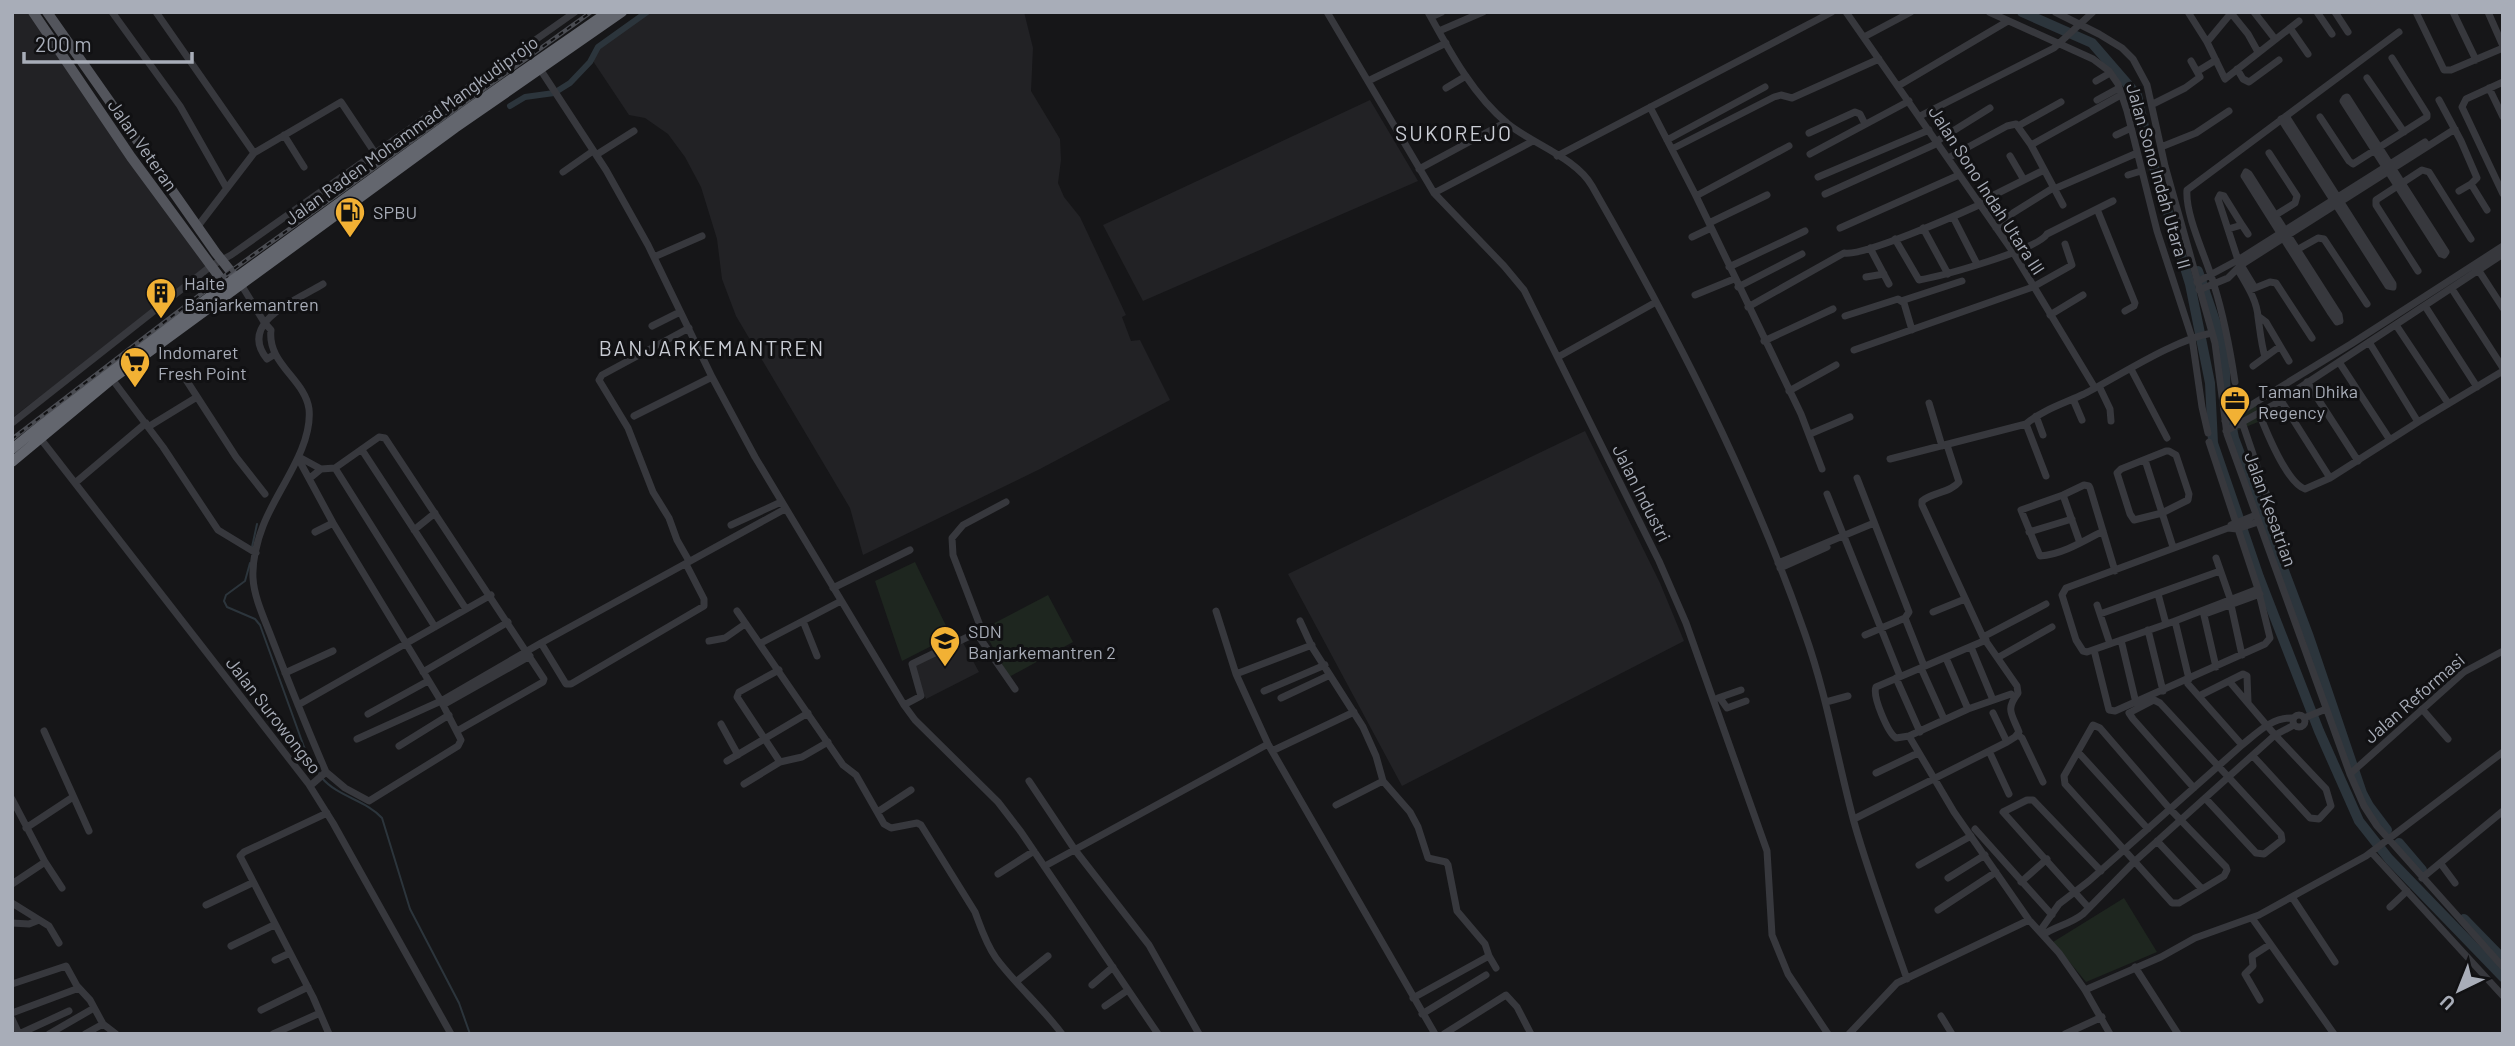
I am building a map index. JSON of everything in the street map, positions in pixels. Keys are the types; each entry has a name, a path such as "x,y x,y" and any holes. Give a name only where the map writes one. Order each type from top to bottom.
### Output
{"highway":[{"name":"Jalan Raden Mohammad Mangkudiprojo","path":"239,282 471,107 608,12"},
{"name":"Jalan Raden Mohammad Mangkudiprojo","path":"239,282 622,12"},
{"path":"12,449 106,373 239,282"},
{"path":"12,462 112,379 229,289"}],"main road":[{"name":"Jalan Veteran","path":"33,12 131,157 229,289"},
{"name":"Jalan Veteran","path":"47,12 239,282"},
{"path":"131,157 144,149"}],"street":[{"path":"112,12 180,106 226,187"},
{"path":"156,12 254,153"},
{"path":"12,423 211,266 231,255 575,12"},
{"name":"Jalan Industri","path":"1327,12 1434,193 1519,283 1659,561 1716,699 1767,851 1772,935 1788,974 1828,1034"},
{"path":"1442,12 1430,15 1466,76 1491,108 1533,142 1575,167 1590,183 1656,302 1706,401 1779,565 1806,635 1826,702 1854,820 1907,979"},
{"path":"1439,31 1483,12"},
{"path":"1557,156 1832,12"},
{"name":"Jalan Sono Indah Utara III","path":"1846,12 1879,59 1904,82 1909,101 2013,252 2097,387 2110,409 2111,421"},
{"path":"1864,37 1911,12"},
{"name":"Jalan Sono Indah Utara II","path":"1989,12 2093,58 2110,73 2120,91 2160,240 2195,337 2199,388 2208,433"},
{"name":"Jalan Kesatrian","path":"2055,12 2076,26 2116,43 2133,59 2143,76 2153,104 2161,147 2205,284 2210,333 2255,519 2324,710 2370,816 2503,967"},
{"path":"1920,116 2062,42 2093,12"},
{"path":"2188,12 2207,42 2224,78 2299,21"},
{"path":"2255,12 2275,39"},
{"path":"2317,12 2332,34"},
{"path":"2453,12 2476,60"},
{"path":"2418,13 2444,70 2451,70 2503,47 2488,12"},
{"path":"2207,42 2231,13 2258,52"},
{"path":"2338,14 2348,32"},
{"path":"1904,82 2008,21"},
{"path":"2290,28 2308,54"},
{"path":"2235,382 2225,323 2205,284 2187,190 2399,32"},
{"path":"1368,82 1446,43"},
{"path":"2320,117 2351,164 2428,116 2392,58"},
{"path":"1671,149 1774,97 1791,97 1879,59"},
{"path":"2198,71 2216,60"},
{"path":"2237,69 2243,79 2249,82 2279,60"},
{"path":"2153,104 2200,77 2191,61"},
{"path":"540,69 595,153 654,257 712,377 783,506 904,705 915,720 998,802 1034,850 1158,1034"},
{"path":"2096,82 2110,73"},
{"path":"1446,88 1466,76"},
{"path":"2367,78 2404,132"},
{"path":"2503,82 2466,99 2462,107 2503,194"},
{"path":"1667,140 1765,87"},
{"path":"2489,88 2503,117"},
{"path":"2097,100 2120,91"},
{"path":"2031,145 2120,91"},
{"path":"2439,100 2476,174 2476,180 2459,191"},
{"path":"1810,154 1909,101"},
{"path":"198,226 254,153 341,102 374,153"},
{"path":"2018,126 2061,102"},
{"path":"1650,107 1696,196 1810,434 1822,469"},
{"path":"1825,194 1938,142 1990,108"},
{"path":"2161,147 2199,131 2229,111"},
{"path":"1809,133 1855,112 1860,114 1865,124"},
{"path":"2355,114 2425,225"},
{"path":"2283,118 2337,200 2388,286 2393,287 2367,248"},
{"path":"1419,169 1506,122"},
{"path":"1948,158 2013,124 2018,126 2063,205"},
{"path":"2205,284 2454,127"},
{"path":"2116,135 2131,128"},
{"path":"1818,177 1929,130"},
{"path":"563,172 634,131"},
{"path":"285,135 304,167"},
{"path":"1434,193 1533,142"},
{"path":"1696,196 1789,146"},
{"path":"1996,228 2013,213 2053,189 2137,153"},
{"path":"2269,153 2297,197 2295,203 2273,217"},
{"path":"2010,156 2024,180"},
{"path":"1748,307 1843,253 1870,248 1953,217 2044,170"},
{"path":"2418,271 2376,205 2378,198 2422,170 2429,172 2471,239"},
{"path":"2128,175 2141,171"},
{"path":"2273,217 2244,176 2246,172 2321,293"},
{"path":"1840,228 1959,175"},
{"path":"2471,184 2487,210"},
{"path":"1692,237 1767,195"},
{"path":"2248,234 2220,195 2218,199 2239,265 2253,289 2264,357"},
{"path":"1895,239 1919,280 1948,274 2013,252 2113,201"},
{"path":"2097,209 2135,303 2125,311"},
{"path":"1953,217 1977,264"},
{"path":"2228,229 2242,225"},
{"path":"1923,228 1948,274"},
{"path":"1729,267 1805,231"},
{"path":"654,257 702,236"},
{"path":"2295,251 2318,238 2325,239 2367,304"},
{"path":"1854,350 2033,288 2072,265 2065,244"},
{"path":"1870,248 1889,284"},
{"path":"2234,427 2339,362 2351,348 2369,342 2396,325 2409,311 2425,306 2452,289 2479,271 2500,251"},
{"path":"2272,510 2231,418 2351,348 2500,251"},
{"path":"1695,295 1736,283 1802,254"},
{"path":"2205,284 2220,268 2239,265"},
{"path":"2479,271 2503,308"},
{"path":"1866,277 1884,274"},
{"path":"1845,316 1962,281"},
{"path":"239,282 264,325 272,356 306,399 309,410 299,459 271,505 253,552 254,587 323,775 369,801 461,744 449,715 333,523 299,459"},
{"path":"2253,289 2270,282 2276,283 2312,338"},
{"path":"272,356 264,357 258,344 264,325 282,307 323,284"},
{"path":"2259,413 2277,452 2301,488 2311,488 2477,387 2503,369 2452,289"},
{"path":"2050,315 2082,295"},
{"path":"1901,301 1912,330"},
{"path":"1558,357 1656,302"},
{"path":"2425,306 2477,387"},
{"path":"1765,341 1833,309"},
{"path":"652,326 681,312"},
{"path":"2258,316 2266,322 2289,361"},
{"path":"2396,325 2448,403"},
{"path":"541,643 566,684 571,684 704,606 704,599 669,518 653,492 628,428 599,380 689,328"},
{"path":"1890,459 2026,424 2036,416 2073,400 2195,337 2210,333"},
{"path":"2369,342 2418,422"},
{"path":"2253,366 2279,347"},
{"path":"2339,362 2390,440"},
{"path":"1789,390 1836,365"},
{"path":"2131,369 2166,438"},
{"path":"183,375 236,457 265,494"},
{"path":"634,416 712,377"},
{"path":"112,379 147,425 218,530 253,552"},
{"path":"2307,382 2358,461"},
{"path":"2272,393 2330,478"},
{"path":"75,483 147,425 197,397"},
{"path":"2073,400 2082,419"},
{"path":"1929,403 1959,482 1954,488 1927,497 1922,501 1922,505 1985,638 2017,686 2018,693 2011,701 2010,708 2018,735 2022,738 2043,782"},
{"path":"2036,416 2043,435"},
{"path":"1810,434 1850,417"},
{"path":"2026,424 2046,476"},
{"path":"299,459 321,469 335,468 379,437 385,438 544,679 457,730"},
{"name":"Jalan Surowongso","path":"40,438 310,786 451,1034"},
{"path":"2094,650 2110,711 2188,681 2266,645 2270,638 2259,591 2209,442"},
{"path":"362,450 466,609"},
{"path":"2166,451 2173,452 2189,494 2188,500 2162,513 2134,520 2117,476 2121,469 2166,451"},
{"path":"2145,460 2173,547"},
{"path":"335,468 435,627"},
{"path":"310,478 321,469"},
{"path":"1857,478 1909,614 1865,635"},
{"path":"2103,531 2050,555 2040,555 2022,509 2084,485 2089,486 2103,531 2115,571"},
{"path":"1827,494 1920,732"},
{"path":"2063,495 2080,543"},
{"path":"904,705 920,696 912,664 976,634 981,629 953,555 952,537 962,525 1006,502"},
{"path":"358,739 442,703 541,643 687,563 783,506"},
{"path":"731,525 783,506"},
{"path":"414,530 435,513"},
{"path":"2029,532 2073,519"},
{"path":"2255,519 2173,547 2063,590 2064,601 2082,651 2094,650 2259,591"},
{"path":"315,532 333,523"},
{"path":"1779,565 1875,525"},
{"path":"833,587 911,550"},
{"path":"2216,558 2230,602 2242,655"},
{"path":"2099,614 2220,571"},
{"path":"2158,594 2166,624"},
{"path":"298,705 491,595"},
{"path":"1933,612 1965,599"},
{"path":"761,643 841,601"},
{"path":"2011,694 1944,719 1920,732 1896,738 1891,735 1875,696 1876,687 1971,647 2046,604"},
{"path":"2096,605 2110,644"},
{"path":"737,611 843,765 856,775 879,811 884,824 891,828 917,823 921,825 975,912 989,948 1062,1034"},
{"path":"1216,611 1236,674 1270,748 1435,1034"},
{"path":"2204,612 2216,667"},
{"path":"1905,618 1944,719"},
{"path":"803,621 817,656"},
{"path":"1300,621 1372,745 1383,781 1410,812 1428,858 1446,862 1448,865 1457,911 1485,944 1496,968"},
{"path":"2175,621 2188,681 2242,745"},
{"path":"423,672 508,622"},
{"path":"709,641 725,638 745,624"},
{"path":"1998,657 2052,627"},
{"path":"2148,630 2163,691"},
{"path":"976,634 1015,689"},
{"path":"2121,640 2136,703"},
{"path":"1236,674 1312,645"},
{"path":"1971,647 1993,700"},
{"name":"Jalan Reformasi","path":"2351,773 2464,672 2503,650"},
{"path":"285,673 333,652"},
{"path":"1945,658 1968,709"},
{"path":"1264,691 1325,665"},
{"path":"779,670 737,694 779,762"},
{"path":"2199,696 2243,674 2247,676 2248,702"},
{"path":"1281,698 1330,675"},
{"path":"368,714 428,681"},
{"path":"2229,681 2326,789 2331,806 2324,815 2315,820 2310,818 2253,756"},
{"path":"1716,699 1741,690"},
{"path":"1826,702 1848,696"},
{"path":"1716,699 1727,708 1746,701"},
{"path":"2194,788 2133,719 2129,713 2132,710 2157,700 2281,834 2283,837 2280,843 2264,854 2256,853 2205,798"},
{"path":"2423,709 2448,739"},
{"path":"2042,933 2075,920 2134,862 2298,715 2308,717 2324,710"},
{"path":"1045,866 1270,748 1354,712"},
{"path":"727,761 808,713"},
{"path":"1993,713 2007,742"},
{"path":"399,747 449,715"},
{"path":"2042,933 2065,898 2101,871 2242,745 2266,725 2283,718 2293,722"},
{"path":"721,724 738,755"},
{"path":"2093,725 2101,728 2170,809 2227,870 2224,876 2175,905 2063,781 2078,752 2090,728 2093,725"},
{"path":"44,731 89,831"},
{"path":"1854,820 2018,735"},
{"path":"1909,736 1954,813 2021,881 2058,928"},
{"path":"744,784 779,762 802,757 828,742"},
{"path":"1989,751 2009,794"},
{"path":"1876,773 1918,752"},
{"path":"2078,752 2148,829"},
{"path":"2085,990 2211,931 2252,918 2374,851 2503,752"},
{"path":"310,786 323,775"},
{"path":"1029,781 1075,850 1149,945 1199,1034"},
{"path":"1336,805 1383,781"},
{"path":"879,811 911,790"},
{"path":"26,828 73,797"},
{"path":"12,799 62,888"},
{"path":"2088,907 2003,811 2027,800 2034,800 2101,871"},
{"path":"2425,876 2503,811"},
{"path":"327,813 244,852 240,859 308,987 327,1033"},
{"path":"1973,833 2029,920 2085,990 2110,1034"},
{"path":"1919,865 1973,833"},
{"path":"2157,841 2203,889"},
{"path":"998,874 1034,850"},
{"path":"2374,851 2404,894 2503,996"},
{"path":"1948,878 1985,855"},
{"path":"2021,881 2047,859"},
{"path":"12,884 45,862"},
{"path":"2441,864 2455,883"},
{"path":"1938,910 1996,872"},
{"path":"206,905 253,883"},
{"path":"2390,907 2404,894"},
{"path":"2292,897 2335,962"},
{"path":"12,903 52,928 59,943"},
{"path":"2252,918 2334,1034"},
{"path":"12,923 29,924 38,920"},
{"path":"1849,1034 1884,995 1907,979 2029,920"},
{"path":"231,947 274,925"},
{"path":"2260,1000 2245,974 2253,967 2252,956 2269,945"},
{"path":"275,960 290,953"},
{"path":"1017,981 1048,956"},
{"path":"1413,998 1489,956"},
{"path":"12,984 64,966 68,967 103,1024 116,1034"},
{"path":"1092,985 1113,967"},
{"path":"2135,967 2178,1034"},
{"path":"1422,1014 1486,975"},
{"path":"261,1010 308,987"},
{"path":"12,1013 79,988"},
{"path":"1105,1006 1128,990"},
{"path":"1444,1034 1506,995 1517,1007 1531,1034"},
{"path":"49,1034 94,1008"},
{"path":"12,1019 19,1034 69,1012"},
{"path":"273,1034 320,1013"},
{"path":"1941,1016 1952,1034"},
{"path":"2065,1034 2102,1017"},
{"path":"85,1034 103,1024"}],"shaded area":[{"path":"12,12 33,12 211,266 12,418"},
{"path":"648,12 1024,12 1033,48 1031,91 1060,139 1058,183 1064,197 1080,217 1126,315 1122,317 1131,341 1140,340 1170,400 1040,469 863,555 850,508 736,316 722,279 717,239 701,187 685,157 668,134 645,118 629,115 593,61 598,46"},
{"path":"1370,100 1418,181 1143,301 1103,225"},
{"path":"2223,396 2255,404 2263,420 2228,434"},
{"path":"1585,431 1660,583 1684,641 1402,786 1288,574"},
{"path":"915,562 951,636 902,661 875,581"},
{"path":"1048,595 1073,642 1009,677 983,629"},
{"name":"SDN Banjarkemantren 2","path":"961,639 979,672 926,699 911,664"},
{"path":"2124,898 2157,952 2086,982 2053,942"}],"waterway":[{"path":"510,106 525,97 554,93 570,83 590,62 598,47 647,12"},
{"path":"2022,12 2092,43 2137,95 2150,154 2190,284 2210,383 2213,443 2259,577 2319,731 2359,821 2389,859 2503,977"},
{"path":"2198,271 2224,347 2226,399 2234,438 2309,637 2362,793 2387,830"},
{"path":"252,547 257,524"},
{"path":"250,563 245,581 226,595 224,601 227,607 255,619 260,625 304,747 319,773"},
{"path":"322,778 336,790 368,807 382,818 410,909 459,1003 470,1034"},
{"path":"2399,843 2422,870"},
{"path":"2464,919 2503,959"}],"railway":[{"path":"12,439 231,271 591,12"}],"place":[{"name":"SPBU","path":"350,239"},
{"name":"Halte Banjarkemantren","path":"161,320"},
{"name":"Indomaret Fresh Point","path":"135,389"},
{"name":"Taman Dhika Regency","path":"2235,428"},
{"name":"SDN Banjarkemantren 2","path":"945,668"}],"district":[{"name":"SUKOREJO","path":"1454,132"},
{"name":"BANJARKEMANTREN","path":"712,347"}]}
